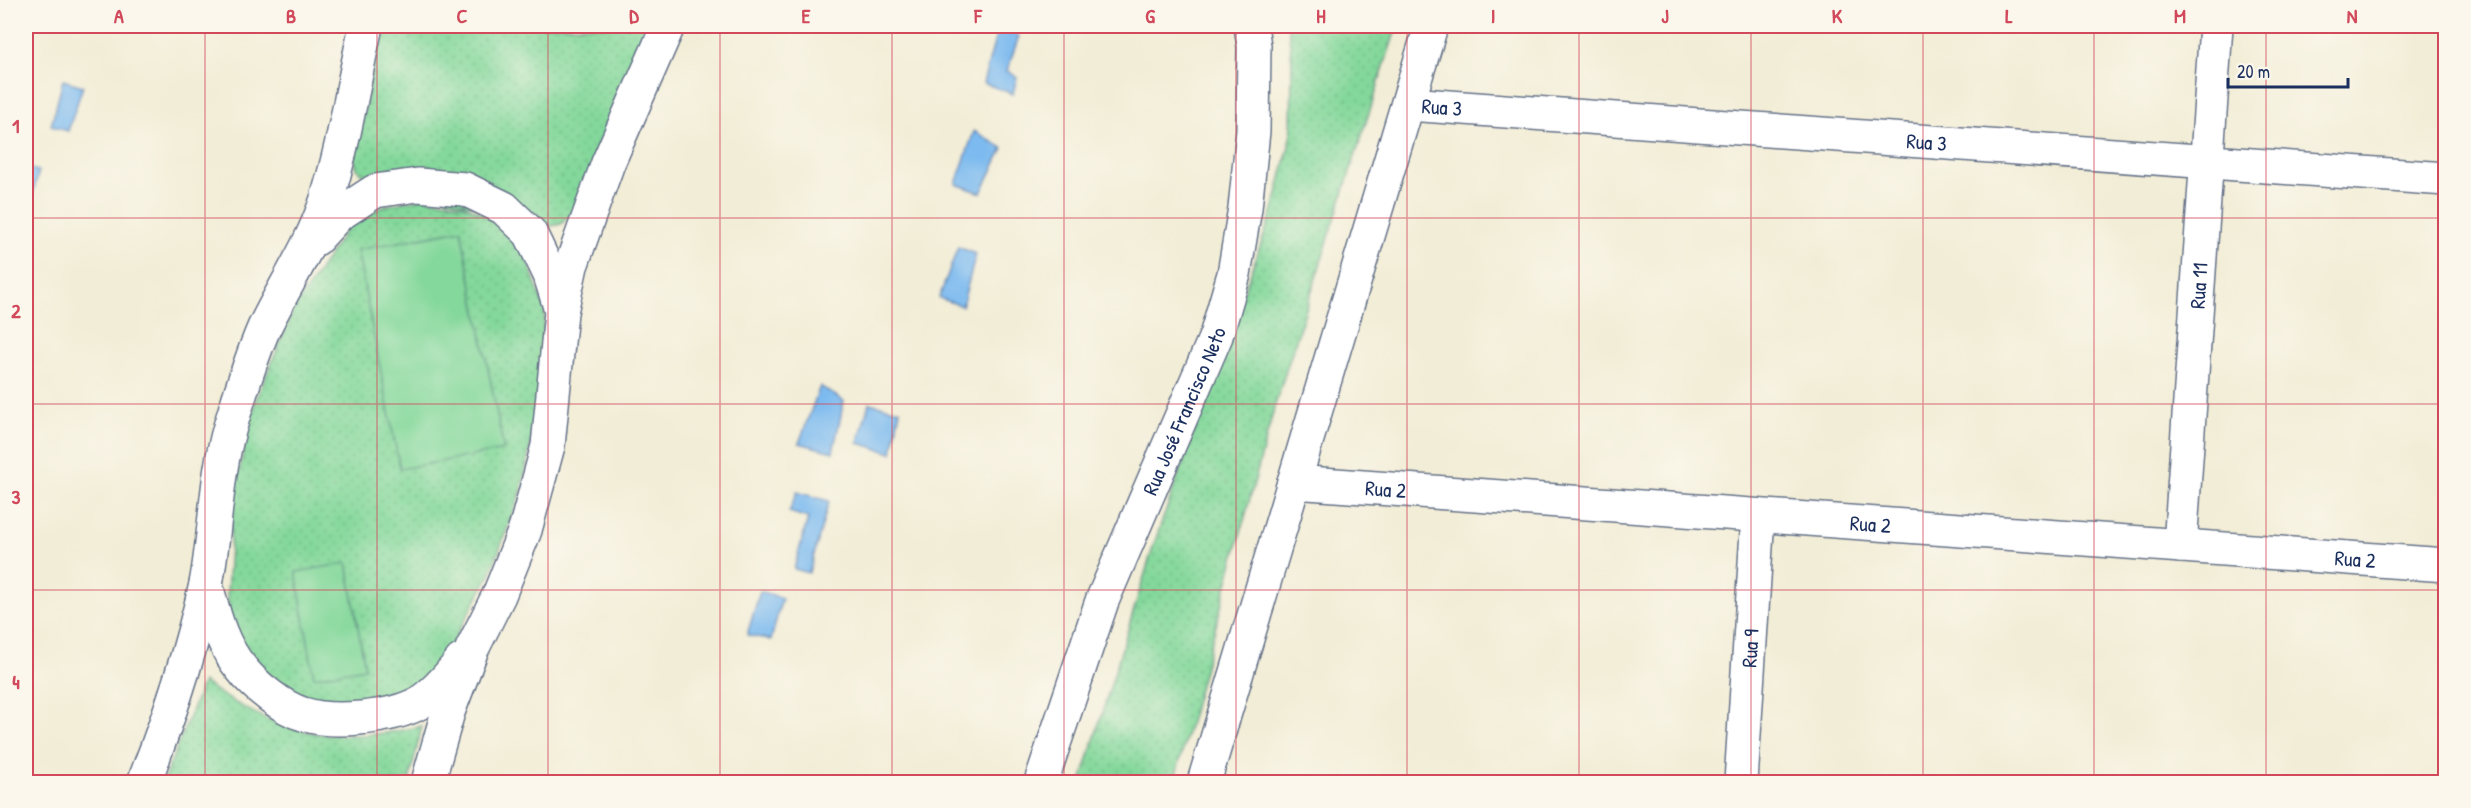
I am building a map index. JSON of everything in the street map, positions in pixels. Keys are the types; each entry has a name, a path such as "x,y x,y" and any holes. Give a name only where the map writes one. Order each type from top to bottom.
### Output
{"street":[{"path":"144,783 164,729 206,583 229,431 245,376 264,328 307,249 326,203 366,26"},
{"path":"428,783 448,711 472,649 499,595 525,530 548,446 561,312 571,266 609,163 668,26"},
{"name":"Rua José Francisco Neto","path":"1041,783 1102,601 1216,336 1234,274 1245,208 1253,131 1254,46 1251,26"},
{"path":"1204,783 1431,26"},
{"name":"Rua 11","path":"2180,546 2216,26"},
{"name":"Rua 3","path":"1408,104 2445,179"},
{"path":"307,249 338,215 375,191 418,185 465,189 504,208 530,233 550,275 561,312"},
{"name":"Rua 2","path":"1294,482 2445,565"},
{"name":"Rua 9","path":"1740,783 1758,516"},
{"path":"206,583 219,632 240,668 267,694 302,714 342,719 378,716 419,702 447,678 472,649"}],"green space":[{"path":"382,26 651,26 573,212 561,224 552,226 367,178 357,169 354,159"},
{"path":"1288,26 1397,26 1275,405 1174,782 1081,782 1155,541 1273,210 1291,138 1292,62"},
{"path":"424,198 464,205 482,213 514,238 526,255 545,312 539,403 521,492 489,577 444,657 432,672 400,696 382,703 323,706 286,692 244,651 230,615 227,595 233,496 256,400 294,309 348,226 384,206"},
{"path":"461,230 504,450 400,469 357,250"},
{"path":"347,563 365,668 314,677 296,572"},
{"path":"203,682 256,714 307,732 361,735 422,726 409,782 163,782"}],"water":[{"path":"998,28 1019,36 1007,71 1017,77 1013,94 983,83"},
{"path":"63,80 83,86 68,131 51,126"},
{"path":"974,131 1003,148 981,193 956,184"},
{"path":"26,168 39,171 26,219"},
{"path":"958,247 976,254 962,306 939,298"},
{"path":"820,386 844,401 833,452 799,443"},
{"path":"869,403 900,410 892,453 858,443"},
{"path":"797,492 829,501 809,573 794,569 808,518 789,512"},
{"path":"760,591 782,598 771,640 747,635"}]}
